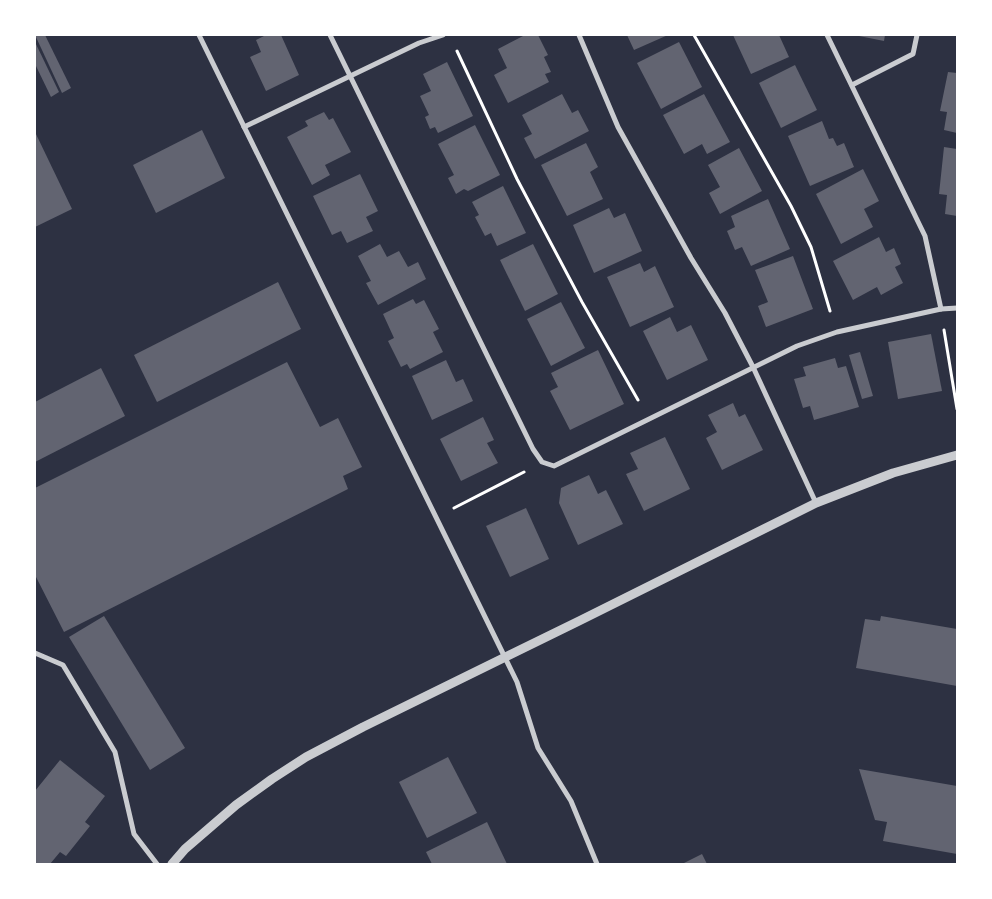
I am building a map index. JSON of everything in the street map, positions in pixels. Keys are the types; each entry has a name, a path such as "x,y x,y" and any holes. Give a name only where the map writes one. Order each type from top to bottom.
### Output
{"street":[{"path":"199,35 517,682 538,748 571,801 597,864"},
{"path":"330,35 533,449 542,462 554,466 797,346 837,332 941,309 957,308"},
{"path":"244,127 419,43 442,35"},
{"path":"579,35 618,126 686,250 725,312 753,367 816,503"},
{"path":"827,35 925,236 941,309"},
{"path":"852,85 913,54 917,35"},
{"path":"172,864 185,849 236,805 306,757 362,726 505,658 816,503 894,473 957,455"},
{"path":"35,653 63,665 116,752 134,834 157,864"}],"path":[{"path":"694,35 791,206 811,247 837,332"},
{"path":"453,43 516,179 582,302 648,418"},
{"path":"941,309 957,409"},
{"path":"436,518 542,462"}],"building":[{"path":"35,35 45,35 71,88 62,93"},
{"path":"266,35 281,35 299,75 266,91 250,57 261,52 256,40"},
{"path":"525,35 538,35 548,55 544,57 551,72 545,74 549,82 508,103 494,75 507,68 498,49"},
{"path":"627,35 668,35 634,50"},
{"path":"733,35 779,35 789,57 751,74"},
{"path":"854,35 885,35 884,41"},
{"path":"35,42 59,92 51,97 35,64"},
{"path":"679,42 702,87 661,109 637,63"},
{"path":"447,62 473,116 438,133 435,127 430,129 425,117 429,115 420,96 431,91 423,74"},
{"path":"795,65 817,110 781,128 759,83"},
{"path":"948,72 957,73 957,133 944,130 947,112 940,111"},
{"path":"562,94 572,113 578,110 589,131 535,159 524,138 532,134 522,115"},
{"path":"704,94 730,142 707,154 702,144 684,154 663,115"},
{"path":"324,112 329,120 333,118 351,152 325,165 330,175 312,185 287,137 308,126 305,121"},
{"path":"822,121 829,139 833,138 837,146 844,143 854,167 810,186 788,136"},
{"path":"475,125 500,175 468,191 464,189 456,194 448,178 454,175 438,144"},
{"path":"202,130 225,178 156,213 133,165"},
{"path":"35,132 72,209 35,227"},
{"path":"586,143 598,167 590,172 603,199 567,216 541,165"},
{"path":"944,147 957,149 957,216 945,214 947,195 939,194"},
{"path":"739,148 762,191 720,214 709,193 720,187 708,165"},
{"path":"863,169 879,201 864,209 873,227 841,244 816,194"},
{"path":"360,174 378,211 366,217 373,231 347,243 341,231 332,235 313,196"},
{"path":"503,186 526,233 497,246 491,233 485,236 475,217 479,215 472,202"},
{"path":"768,199 790,249 751,266 742,247 735,250 727,231 735,227 731,216"},
{"path":"609,208 614,218 625,213 642,251 594,273 573,225"},
{"path":"879,237 886,252 894,248 901,264 895,267 903,283 881,295 877,287 853,300 833,261"},
{"path":"380,244 387,257 399,251 408,267 418,262 426,279 378,305 366,283 371,281 358,256"},
{"path":"533,244 558,294 525,311 500,260"},
{"path":"793,256 813,309 766,327 758,306 768,302 755,270"},
{"path":"640,263 644,272 655,266 674,307 630,327 607,277"},
{"path":"278,282 301,329 157,402 134,355"},
{"path":"413,299 416,304 424,300 439,329 433,332 443,352 410,369 407,364 401,367 388,341 394,338 383,314"},
{"path":"561,302 585,348 551,366 527,319"},
{"path":"670,317 677,332 691,325 708,360 667,380 643,331"},
{"path":"931,334 942,391 898,399 888,342"},
{"path":"598,350 624,404 570,430 550,391 558,387 551,373"},
{"path":"860,352 873,396 862,399 849,355"},
{"path":"835,358 838,368 846,366 859,407 814,420 810,406 803,408 794,379 806,376 803,367"},
{"path":"446,360 456,382 463,379 473,401 432,420 412,376"},
{"path":"287,362 320,427 338,418 362,467 343,476 348,489 64,632 35,575 35,488"},
{"path":"101,368 125,416 35,462 35,402"},
{"path":"733,403 739,417 745,414 763,450 722,470 706,438 717,432 708,415"},
{"path":"483,417 494,440 487,443 498,463 461,481 440,439"},
{"path":"665,437 690,489 644,511 626,474 638,469 630,453"},
{"path":"589,475 598,494 606,490 623,524 578,545 559,503 561,488"},
{"path":"526,508 549,559 510,577 486,526"},
{"path":"104,616 185,748 150,770 69,637"},
{"path":"881,616 957,629 957,686 856,668 865,619 880,621"},
{"path":"448,757 477,813 427,838 399,782"},
{"path":"60,760 105,796 85,822 90,826 66,856 60,852 50,864 35,864 35,791"},
{"path":"859,769 957,786 957,854 883,841 887,822 875,820"},
{"path":"487,822 507,864 432,864 426,852"},
{"path":"702,854 707,864 682,864"}]}
